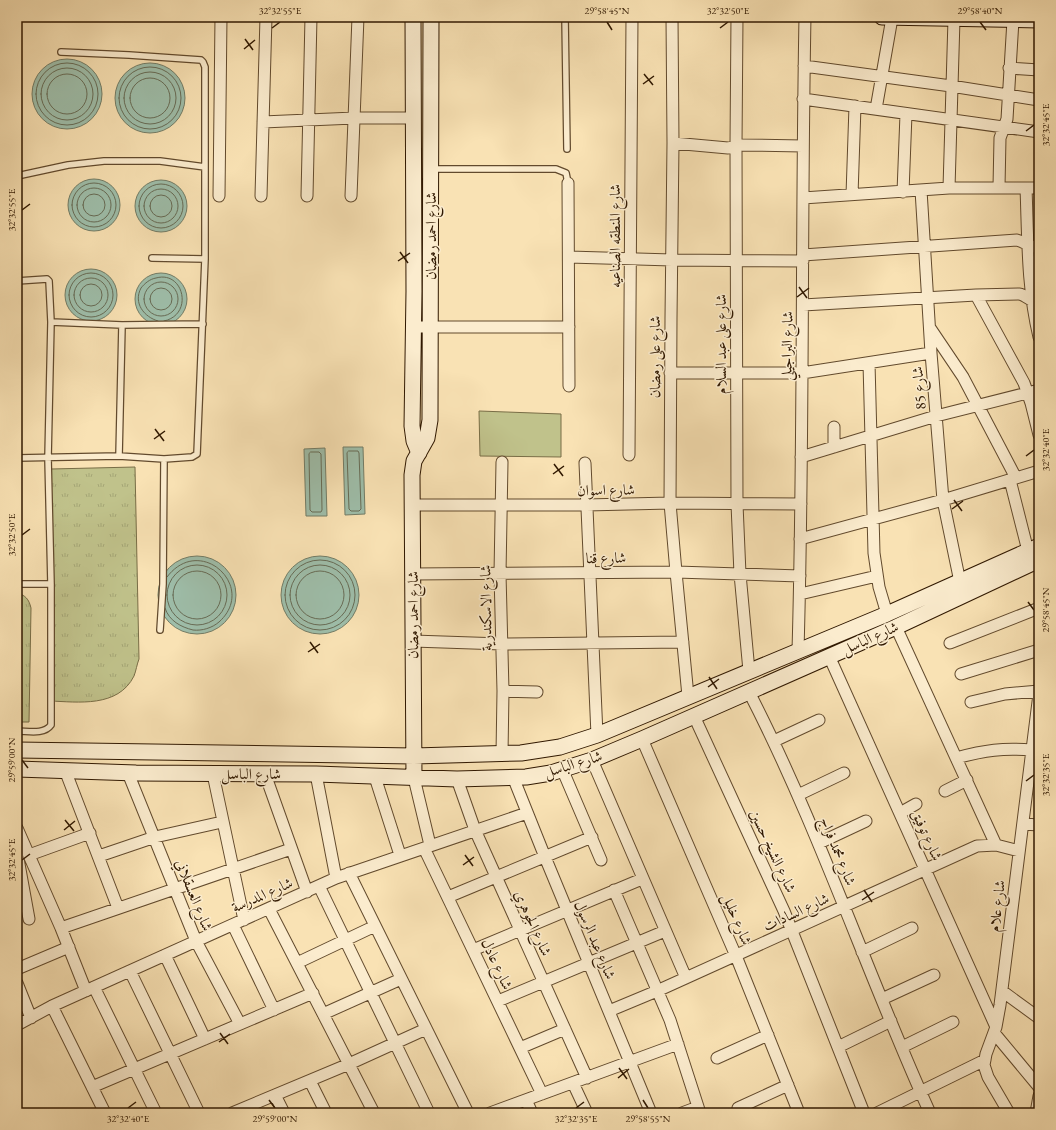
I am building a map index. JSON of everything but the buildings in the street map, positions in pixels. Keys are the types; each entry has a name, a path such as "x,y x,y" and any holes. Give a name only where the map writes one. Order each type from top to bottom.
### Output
{"main road":[{"name":"شارع احمد رمضان","path":"413,17 414,118 412,426 414,440 419,454"},
{"name":"شارع احمد رمضان","path":"414,778 412,470 414,461 427,438 430,420 431,17"},
{"path":"887,17 1039,20"},
{"name":"شارع الباسل","path":"17,750 414,756 502,754 541,751 578,742 597,735 960,582 1035,552"},
{"name":"شارع الباسل","path":"17,769 132,773 316,774 414,778 513,777 563,771 642,739 896,627 1035,552"},
{"path":"798,651 804,668"},
{"path":"132,773 136,752"}],"street":[{"path":"220,196 221,17"},
{"path":"261,196 266,17"},
{"path":"307,196 311,17"},
{"path":"350,196 358,17"},
{"name":"شارع المنطقه الصناعيه","path":"629,455 632,17"},
{"name":"شارع على رمضان","path":"672,17 673,143 670,504 688,696"},
{"name":"شارع على عبد السلام","path":"738,17 736,146 737,504 740,574 749,671"},
{"name":"شارع البراجيلي","path":"798,651 801,504 803,99 805,17"},
{"path":"876,109 882,77 887,17"},
{"path":"949,188 954,19"},
{"path":"999,188 1000,138 1007,119 1013,20"},
{"path":"804,66 951,86 1039,100"},
{"path":"1009,68 1039,70"},
{"path":"803,99 1039,132"},
{"path":"852,195 855,106"},
{"path":"903,192 906,114"},
{"path":"263,122 308,119 414,118"},
{"path":"673,143 728,148 736,146 803,146"},
{"path":"568,183 569,386"},
{"path":"803,198 949,188 1039,188"},
{"path":"1026,188 1034,246 1035,302 1039,337"},
{"name":"شارع 85","path":"921,190 927,298 943,500 960,582"},
{"path":"569,257 630,260 736,260 803,258 1017,240 1034,246"},
{"path":"803,305 1019,294 1026,296 1035,302"},
{"path":"976,295 1034,391 1039,435"},
{"path":"929,326 963,377 978,404 1013,479 1035,552"},
{"path":"413,327 569,327"},
{"path":"670,373 802,373 931,353"},
{"path":"869,362 874,548 877,576 886,614"},
{"path":"801,457 978,404 1034,391"},
{"path":"834,427 834,447"},
{"name":"شارع الاسكندرية","path":"502,462 500,574 503,691 502,754"},
{"path":"585,463 597,735"},
{"path":"800,539 943,500 1039,471"},
{"name":"شارع اسوان","path":"412,505 501,506 801,504"},
{"name":"شارع قنا","path":"412,574 676,572 800,576"},
{"path":"800,594 877,576"},
{"path":"950,643 1039,608"},
{"path":"896,627 996,845"},
{"path":"413,641 502,644 683,642"},
{"path":"961,674 1039,650"},
{"name":"شارع توفيق","path":"829,656 926,870 995,1030 1039,1087"},
{"path":"503,691 538,692"},
{"path":"971,702 1005,694 1039,691"},
{"name":"شارع محمد فراج","path":"749,692 774,741 819,843 862,952 930,1113"},
{"name":"شارع علام","path":"985,1060 995,1030 1002,991 1039,694"},
{"name":"شارع الشيخ حسين","path":"694,716 784,911 864,1113"},
{"path":"774,741 819,720"},
{"name":"شارع خليل","path":"642,739 736,956 799,1113"},
{"path":"956,758 976,752 997,749 1032,750"},
{"path":"592,760 642,879 686,978"},
{"path":"65,770 118,908"},
{"path":"563,771 601,860"},
{"name":"شارع العسقلاني","path":"132,773 155,837 196,941 240,1024"},
{"path":"798,795 844,773"},
{"path":"213,774 244,920"},
{"path":"264,774 307,892"},
{"path":"316,774 336,878"},
{"path":"375,776 400,855"},
{"name":"شارع عبد الرسول","path":"513,777 588,963 651,1113"},
{"name":"شارع عادل","path":"414,778 427,846 448,897 542,1094"},
{"name":"شارع الجوهري","path":"456,778 475,830 587,1078"},
{"path":"945,791 967,780"},
{"path":"900,813 916,804"},
{"name":"شارع المدرسة","path":"17,1025 52,1006 336,878 527,813"},
{"path":"819,843 866,821"},
{"path":"99,856 155,837 222,822"},
{"path":"1023,824 1039,825"},
{"path":"17,828 69,947 156,1113"},
{"path":"29,855 90,833"},
{"path":"448,897 592,838"},
{"name":"شارع السادات","path":"608,1011 658,991 977,846 996,845 1019,851"},
{"path":"61,928 291,848"},
{"path":"17,853 29,919"},
{"path":"349,873 468,1113"},
{"path":"473,950 642,879"},
{"path":"319,886 429,1113"},
{"path":"614,890 658,991 678,1044 699,1110 682,1113"},
{"path":"269,909 374,1113"},
{"path":"233,925 274,1010"},
{"path":"297,963 375,926"},
{"path":"862,952 912,928"},
{"path":"498,1001 665,931"},
{"path":"17,969 69,947"},
{"path":"165,955 205,1039"},
{"path":"130,971 199,1113"},
{"path":"882,1000 934,975"},
{"path":"323,1014 401,979"},
{"path":"17,983 30,1018"},
{"path":"1002,991 1039,1018"},
{"path":"92,1087 313,993"},
{"path":"52,1006 105,1113"},
{"path":"838,1047 891,1021"},
{"path":"902,1047 953,1022"},
{"path":"237,1112 426,1029"},
{"path":"520,1048 565,1029"},
{"path":"717,1058 768,1035"},
{"path":"490,1113 678,1044"},
{"path":"877,1113 985,1060 985,1071 1009,1113"},
{"path":"310,1081 326,1113"},
{"path":"573,1083 586,1113"},
{"path":"738,1108 788,1085"},
{"path":"275,1095 284,1113"},
{"path":"1036,1113 1039,1096"},
{"path":"526,1100 532,1113"}],"lane":[{"path":"565,17 567,149"},
{"path":"17,458 119,456 164,459 192,457 197,454 205,259 204,62 201,60 61,52"},
{"path":"17,176 68,165 104,162 160,161 205,167"},
{"path":"430,169 556,169 566,173 568,183"},
{"path":"152,258 205,259"},
{"path":"17,281 47,279 50,281 51,322 48,458 51,584 51,725 44,731 17,731"},
{"path":"51,322 203,324"},
{"path":"119,456 122,324"},
{"path":"160,630 163,584 164,459"},
{"path":"17,584 51,584"}],"green space":[{"path":"479,411 561,414 561,457 480,456"},
{"path":"135,467 139,659 134,676 127,686 118,694 108,698 85,702 50,701 46,476 51,469"},
{"path":"17,593 26,598 31,608 29,722 17,722"}],"water":[{"path":"60,59 74,59 87,65 96,74 100,80 102,94 100,108 92,119 81,127 74,129 60,129 53,127 42,119 34,108 32,101 32,87 34,80 42,69 53,61"},
{"path":"143,63 157,63 170,69 179,78 183,84 185,98 183,112 175,123 164,131 157,133 143,133 136,131 125,123 117,112 115,105 115,91 117,84 125,73 136,65"},
{"path":"89,179 99,179 108,183 116,191 120,200 120,210 116,219 108,227 99,231 89,231 80,227 72,219 68,210 68,200 72,191 80,183"},
{"path":"156,180 166,180 175,184 183,192 187,201 187,211 183,220 175,228 166,232 156,232 147,228 139,220 135,211 135,201 139,192 147,184"},
{"path":"86,269 96,269 105,273 113,281 117,290 117,300 113,309 105,317 96,321 86,321 77,317 69,309 65,300 65,290 69,281 77,273"},
{"path":"161,273 175,277 183,285 187,299 183,313 175,321 161,325 147,321 139,313 135,299 139,285 147,277"},
{"path":"343,447 363,447 365,514 345,515"},
{"path":"325,448 327,516 306,516 304,449"},
{"path":"197,556 212,559 219,563 229,573 233,580 236,595 233,610 229,617 219,627 212,631 197,634 182,631 175,627 165,617 161,610 158,595 161,580 165,573 175,563 182,559"},
{"path":"320,556 335,559 342,563 352,573 356,580 359,595 356,610 352,617 342,627 335,631 320,634 305,631 298,627 288,617 284,610 281,595 284,580 288,573 298,563 305,559"}]}
